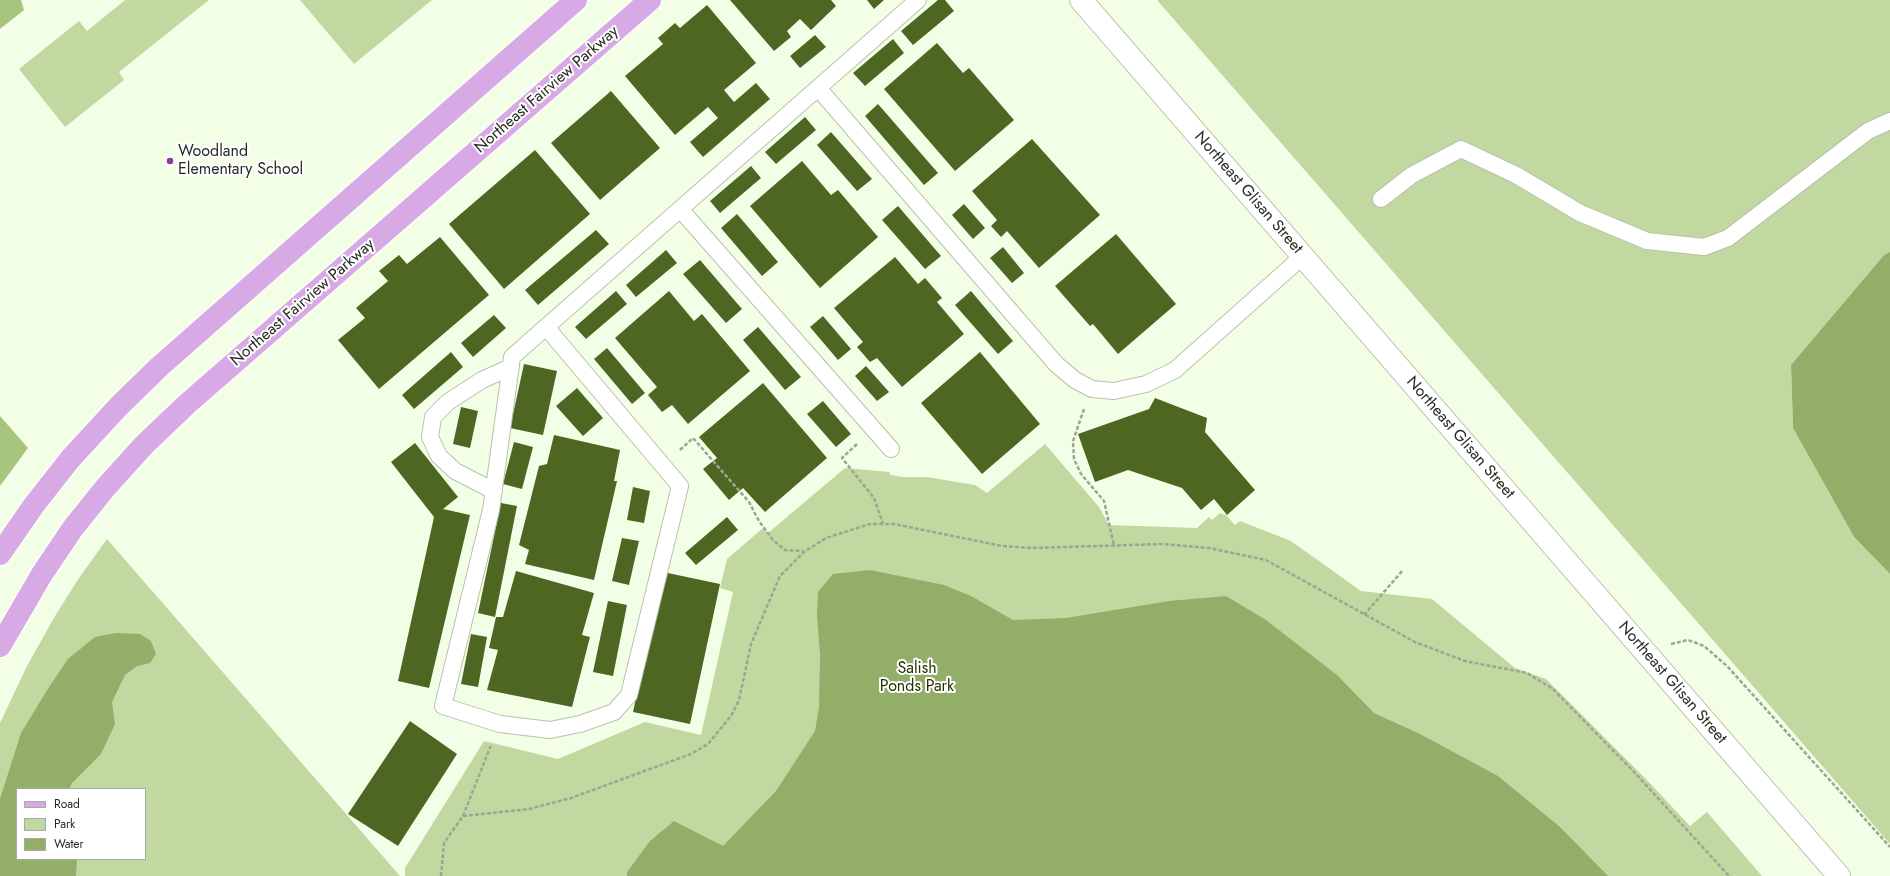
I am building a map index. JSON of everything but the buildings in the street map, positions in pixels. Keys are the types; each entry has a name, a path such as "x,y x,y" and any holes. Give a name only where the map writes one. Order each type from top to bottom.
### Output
{"main road":[{"path":"0,554 34,505 71,458 119,406 158,367 576,0"},
{"name":"Northeast Fairview Parkway","path":"0,646 42,574 73,528 106,487 144,445 186,404 650,0"},
{"name":"Northeast Glisan Street","path":"1081,0 1839,876"}],"lane":[{"path":"546,327 680,486 629,695 614,712 580,724 550,730 500,724 443,706 491,510 512,357 546,327 680,209 918,0"},
{"path":"818,88 1056,364 1075,380 1092,389 1114,391 1146,384 1175,370 1303,256"},
{"path":"1381,199 1412,175 1461,149 1516,175 1580,213 1647,241 1704,247 1728,238 1868,131 1890,121"},
{"path":"680,209 891,449"},
{"path":"494,491 455,472 439,456 430,437 433,417 448,402 482,380 510,367"}],"path":[{"path":"1092,389 1073,441 1074,459 1080,474 1104,501 1114,545"},
{"path":"874,429 842,458 874,498 883,524"},
{"path":"663,466 693,438 749,502 759,521 773,540 785,550 804,552"},
{"path":"463,816 529,809 571,798 691,754 708,744 731,716 739,700 751,644 780,576 804,552 826,538 870,524 894,524 1002,546 1032,548 1162,544 1210,548 1266,560 1414,642 1465,661 1527,673 1553,689 1636,774 1729,876"},
{"path":"1364,615 1404,570"},
{"path":"1643,650 1688,640 1704,646 1727,666 1748,688 1890,847"},
{"path":"441,876 444,843 463,816 500,724"}],"green space":[{"path":"125,0 209,0 119,72 124,80 65,127 19,69 79,21 87,31"},
{"path":"300,0 432,0 354,64"},
{"path":"1157,0 1890,0 1890,252 1884,255 1791,365 1793,428 1854,537 1890,574 1890,844"},
{"name":"Salish Ponds Park","path":"1045,444 1099,507 1109,525 1197,528 1209,517 1212,520 1220,513 1226,515 1235,525 1240,521 1291,541 1361,591 1432,599 1515,668 1546,679 1646,779 1690,826 1707,812 1762,876 405,876 405,868 484,741 558,759 645,722 701,735 733,592 720,588 727,559 763,528 768,533 845,468 889,472 891,475 903,477 927,477 975,485 987,493"},
{"path":"107,539 400,876 0,876 0,723 27,666 55,616 79,578"}],"shaded area":[{"path":"0,0 21,0 24,10 0,29"},
{"path":"0,416 28,448 0,486"}],"water":[{"path":"1890,252 1890,574 1854,537 1793,428 1791,365 1884,255"},
{"path":"870,570 944,585 971,596 1013,620 1066,618 1169,601 1226,596 1266,620 1337,675 1374,713 1420,734 1498,776 1560,827 1608,876 627,876 627,872 650,841 674,821 723,846 776,791 815,731 819,708 820,655 817,615 818,592 833,574"},
{"path":"116,633 140,634 151,641 156,654 150,663 137,666 125,675 112,702 115,724 101,754 72,783 70,788 16,788 16,860 77,860 76,876 0,876 0,799 21,733 68,659 95,637"}],"place":[{"name":"Woodland Elementary School","path":"170,161"}]}
